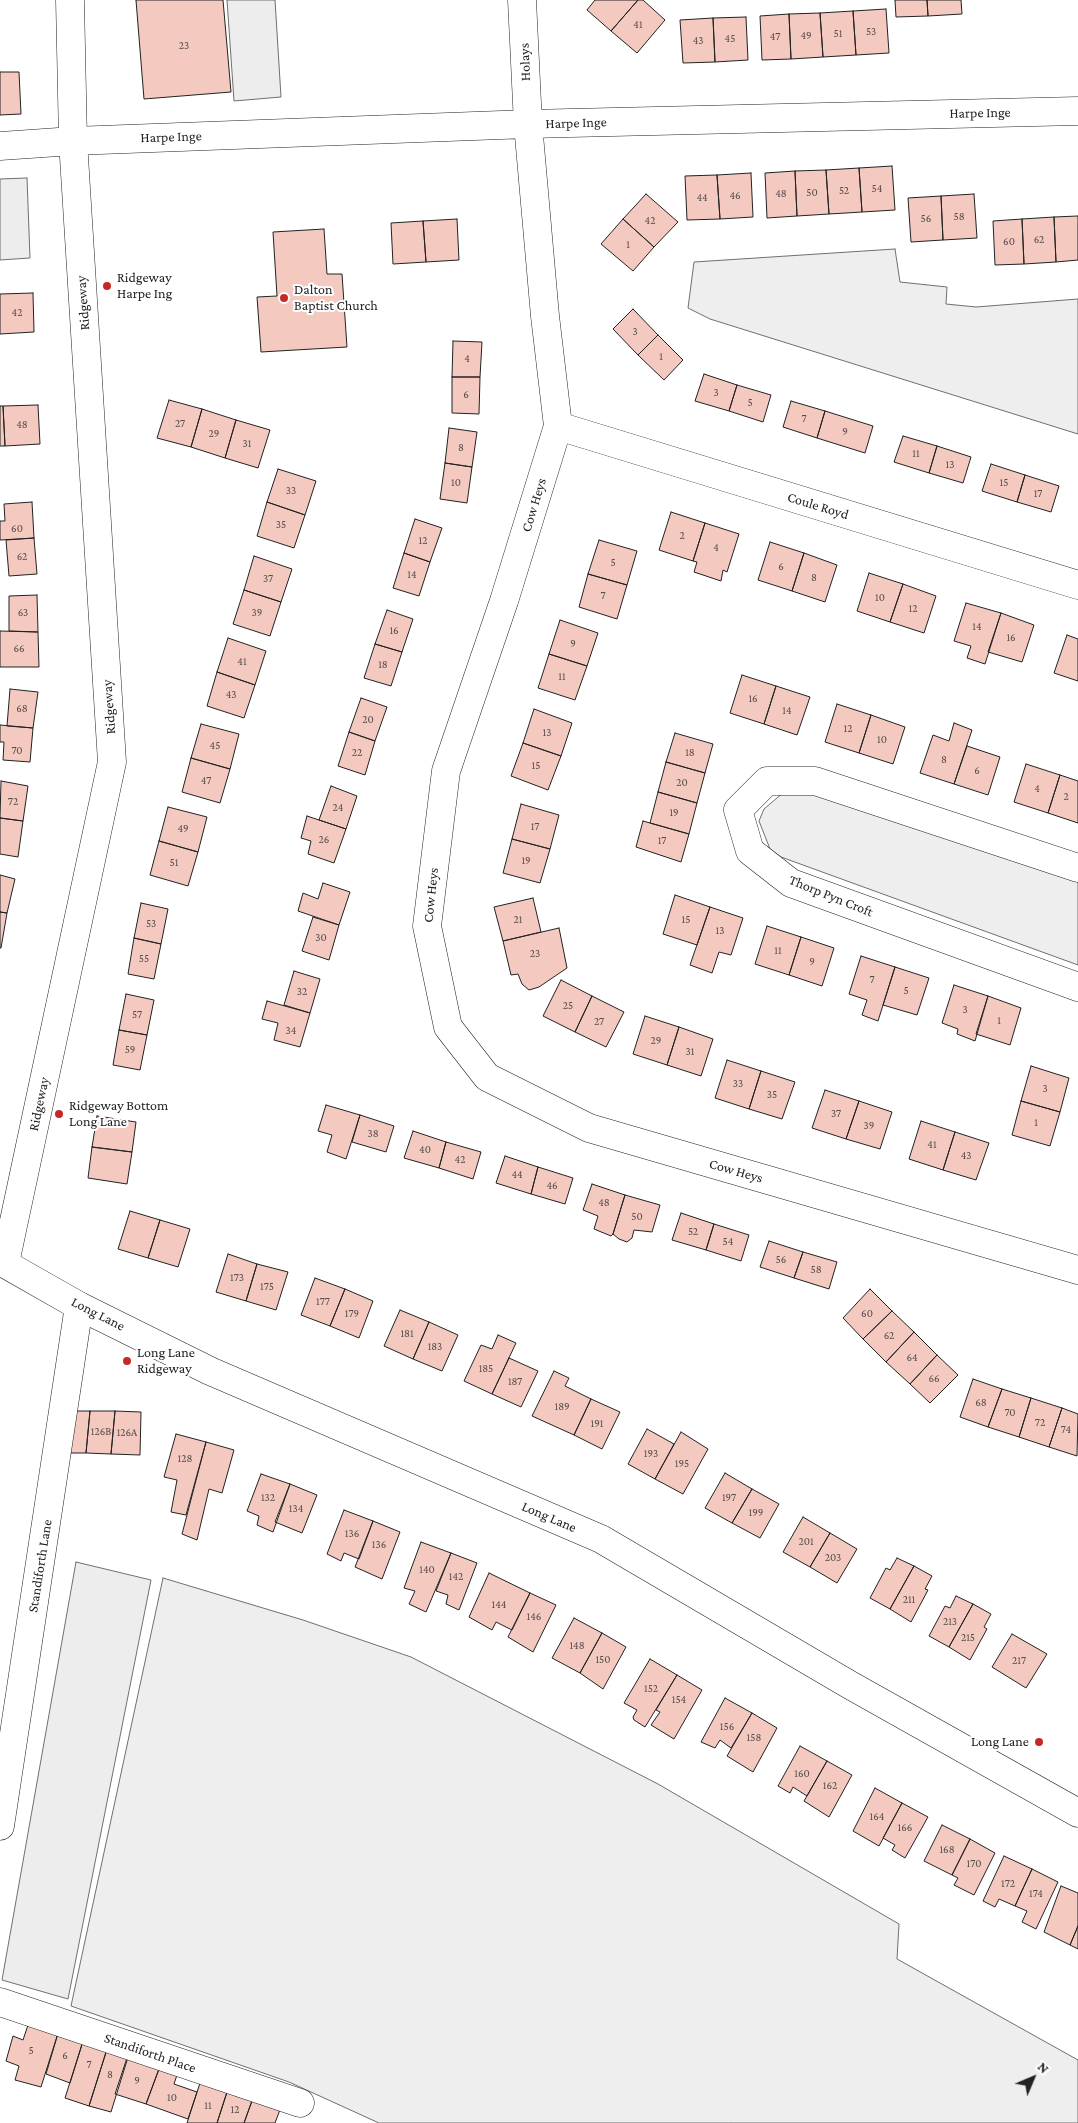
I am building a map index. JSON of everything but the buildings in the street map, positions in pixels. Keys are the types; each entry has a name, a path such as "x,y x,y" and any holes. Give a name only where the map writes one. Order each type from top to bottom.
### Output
{"street":[{"name":"Ridgeway","path":"3,1262 112,762 73,141 70,0"},
{"name":"Holays","path":"522,0 528,124"},
{"name":"Harpe Inge","path":"73,141 528,124 1078,111"},
{"name":"Cow Heys","path":"528,124 545,316 558,426 504,601 446,771 427,926 448,1027 487,1077 590,1128 1076,1264"},
{"path":"0,146 73,141"},
{"name":"Coule Royd","path":"558,426 1078,585"},
{"name":"Thorp Pyn Croft","path":"1078,868 815,781 767,781 738,810 750,852 791,883 1078,987"},
{"name":"Long Lane","path":"3,1262 79,1306 210,1371 601,1539 850,1685 1078,1813"},
{"name":"Standiforth Lane","path":"0,1826 79,1306"},
{"name":"Standiforth Place","path":"0,2002 300,2103"}],"shaded area":[{"path":"227,0 275,0 281,97 234,101"},
{"path":"27,178 30,258 0,260 0,179"},
{"path":"895,249 900,282 947,287 946,304 976,307 1078,299 1078,434 710,319 688,308 694,262"},
{"path":"784,792 807,792 1078,882 1078,965 781,857 770,849 759,821 764,809"},
{"path":"76,1562 151,1580 68,1999 2,1980"},
{"path":"163,1578 303,1620 411,1657 658,1784 899,1924 897,1959 1078,2060 1078,2123 379,2123 289,2082 71,2006"}],"place":[{"name":"Ridgeway Harpe Ing","path":"107,286"},
{"name":"Dalton Baptist Church","path":"284,298"},
{"name":"Ridgeway Bottom Long Lane","path":"59,1114"},
{"name":"Long Lane Ridgeway","path":"127,1361"},
{"name":"Long Lane","path":"1039,1742"}]}
